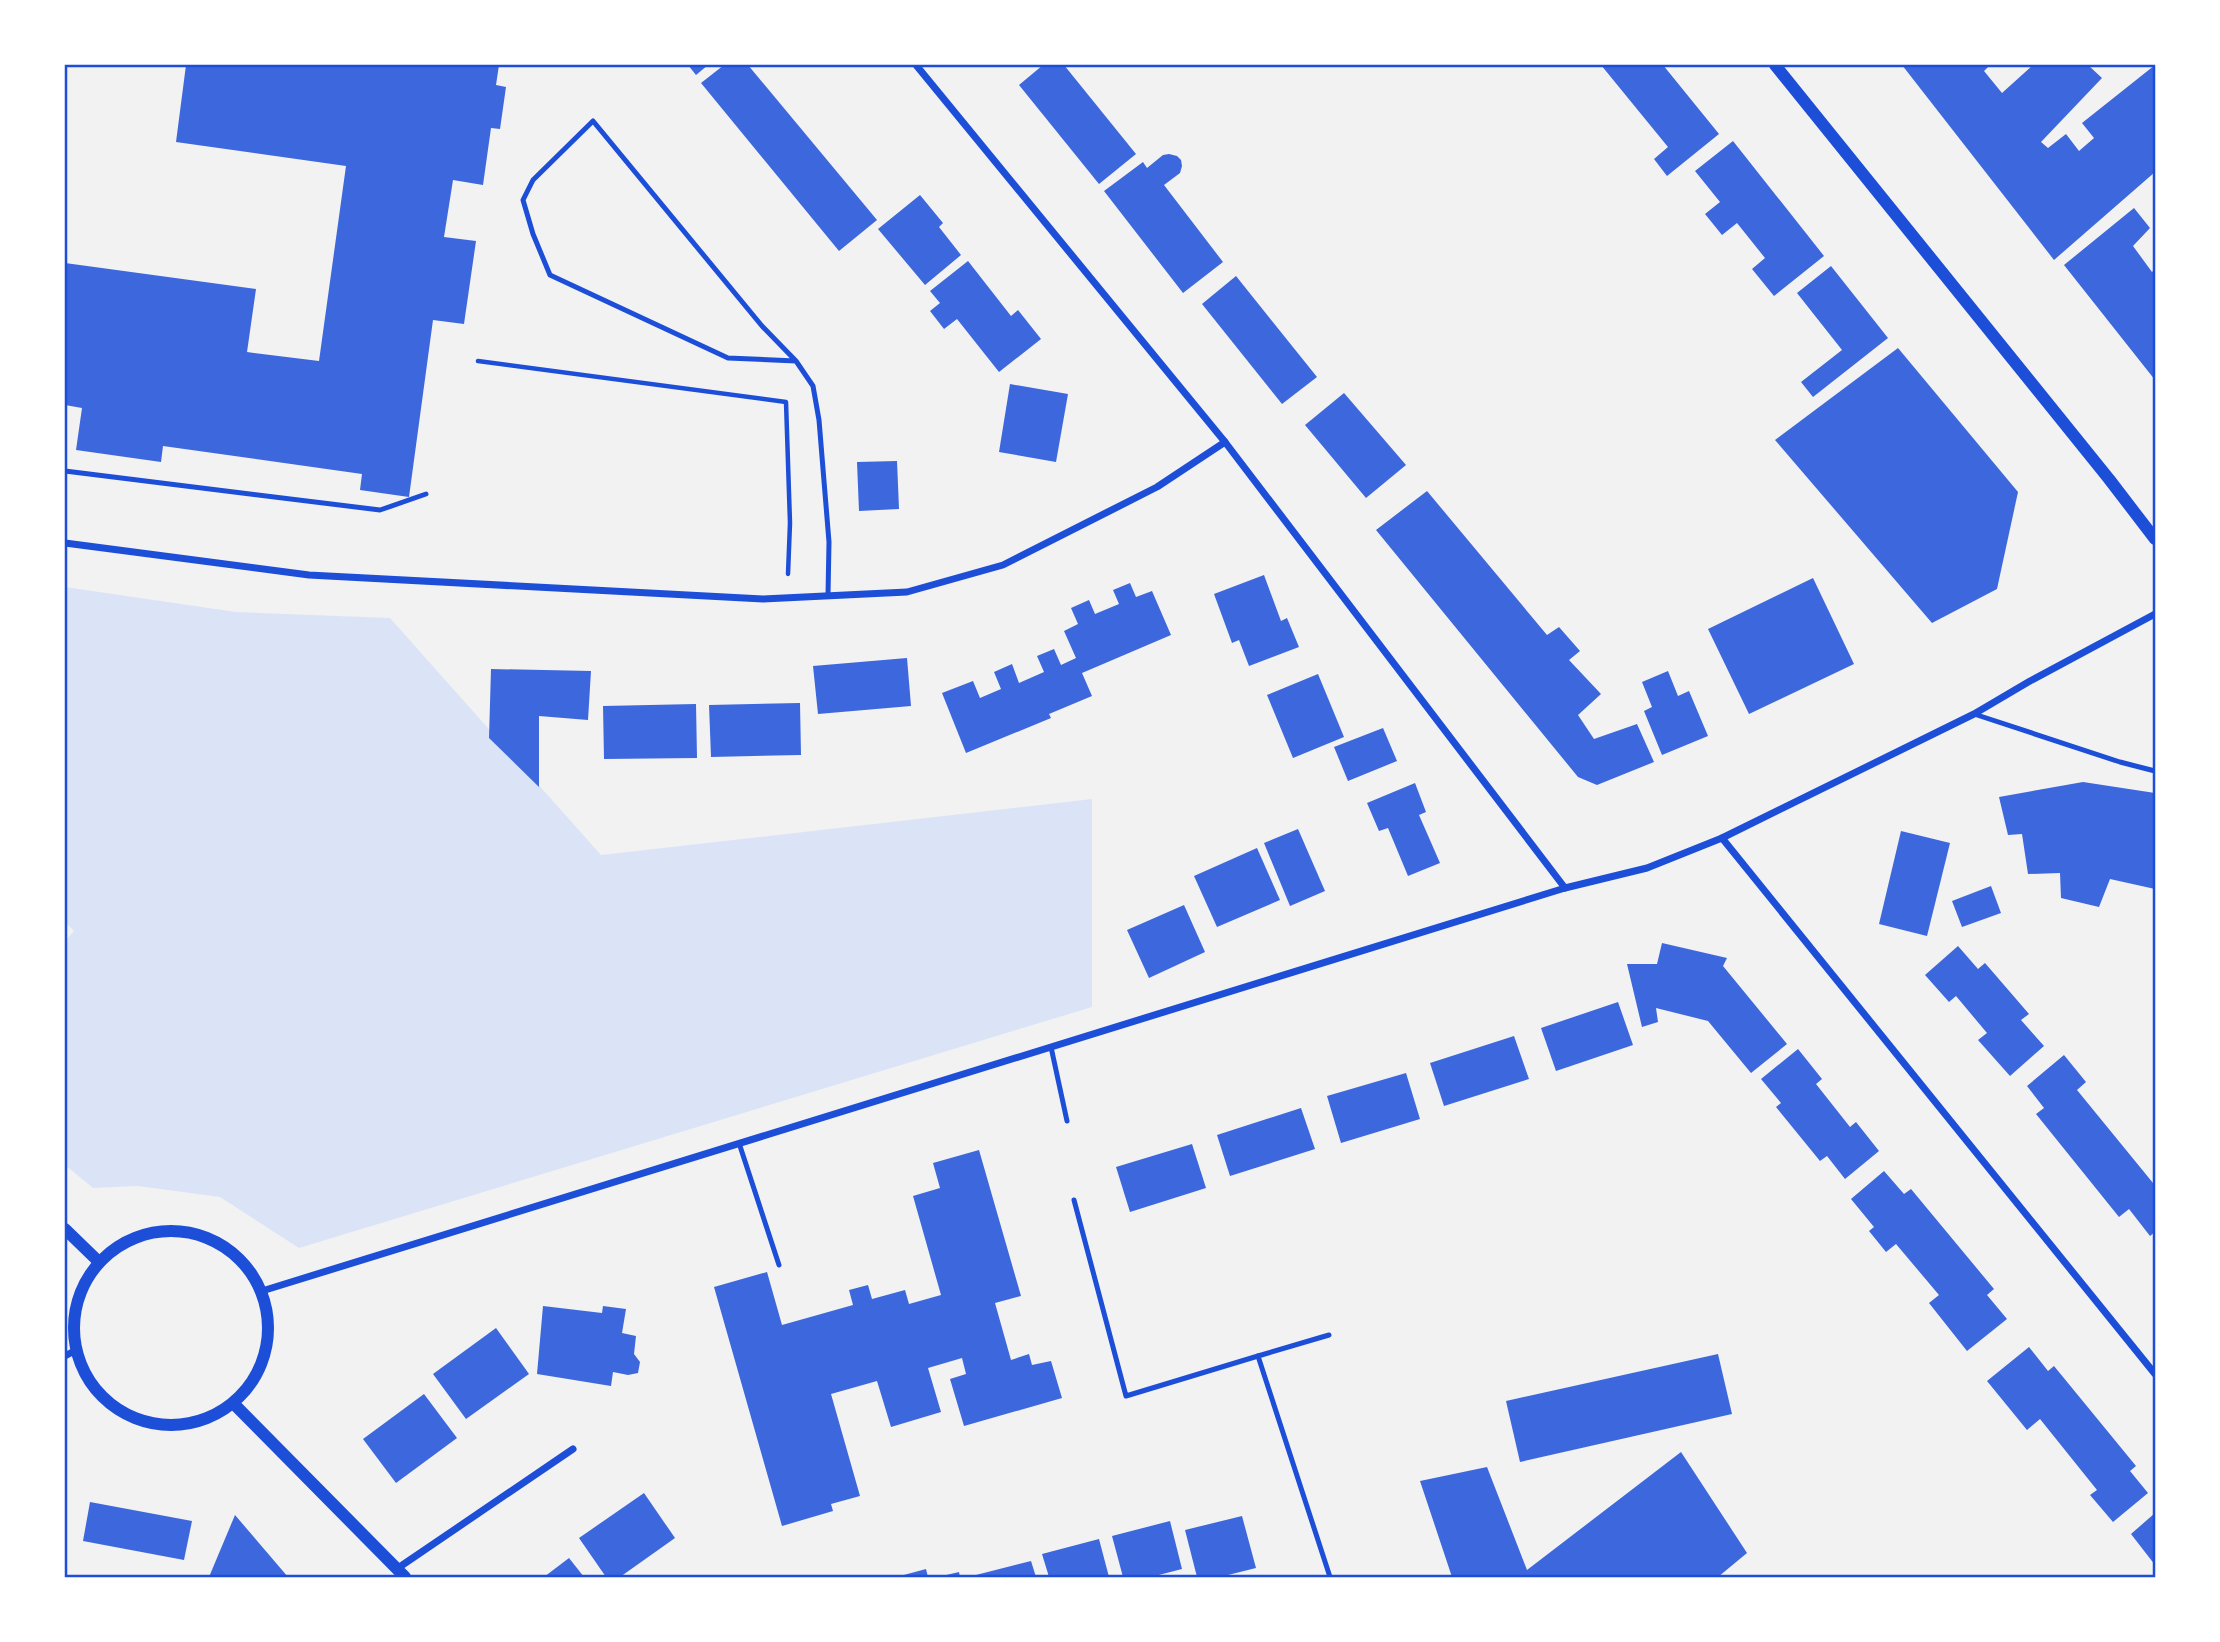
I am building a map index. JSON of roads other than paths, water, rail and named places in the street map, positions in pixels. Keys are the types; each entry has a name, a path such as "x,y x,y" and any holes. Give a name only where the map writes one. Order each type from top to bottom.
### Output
{"street":[{"path":"916,65 1225,442 1565,888"},
{"path":"1775,65 2155,539"},
{"path":"65,543 309,575 763,599 907,592 1003,565 1157,487 1225,442"},
{"path":"262,1291 1565,888 1647,869 1722,838 1974,714 2155,614"},
{"path":"1722,838 2155,1374"},
{"path":"65,1229 99,1262"},
{"path":"156,1231 188,1232 220,1243 245,1264 262,1291 270,1322 267,1353 254,1381 234,1404 209,1419 182,1426 154,1425 127,1416 104,1399 70,1353 76,1308 82,1288 99,1262 125,1242 156,1231"},
{"path":"234,1404 401,1572 573,1449"}],"lane":[{"path":"796,361 728,358 550,275 533,234 523,200 533,180 593,121 762,326 796,361 813,386 818,420 829,542 828,595"},
{"path":"65,471 380,510 426,494"},
{"path":"1974,714 2155,771"},
{"path":"1051,1047 1067,1121"},
{"path":"739,1143 779,1265"},
{"path":"1074,1200 1126,1396 1329,1335"},
{"path":"1258,1356 1330,1577"}]}
